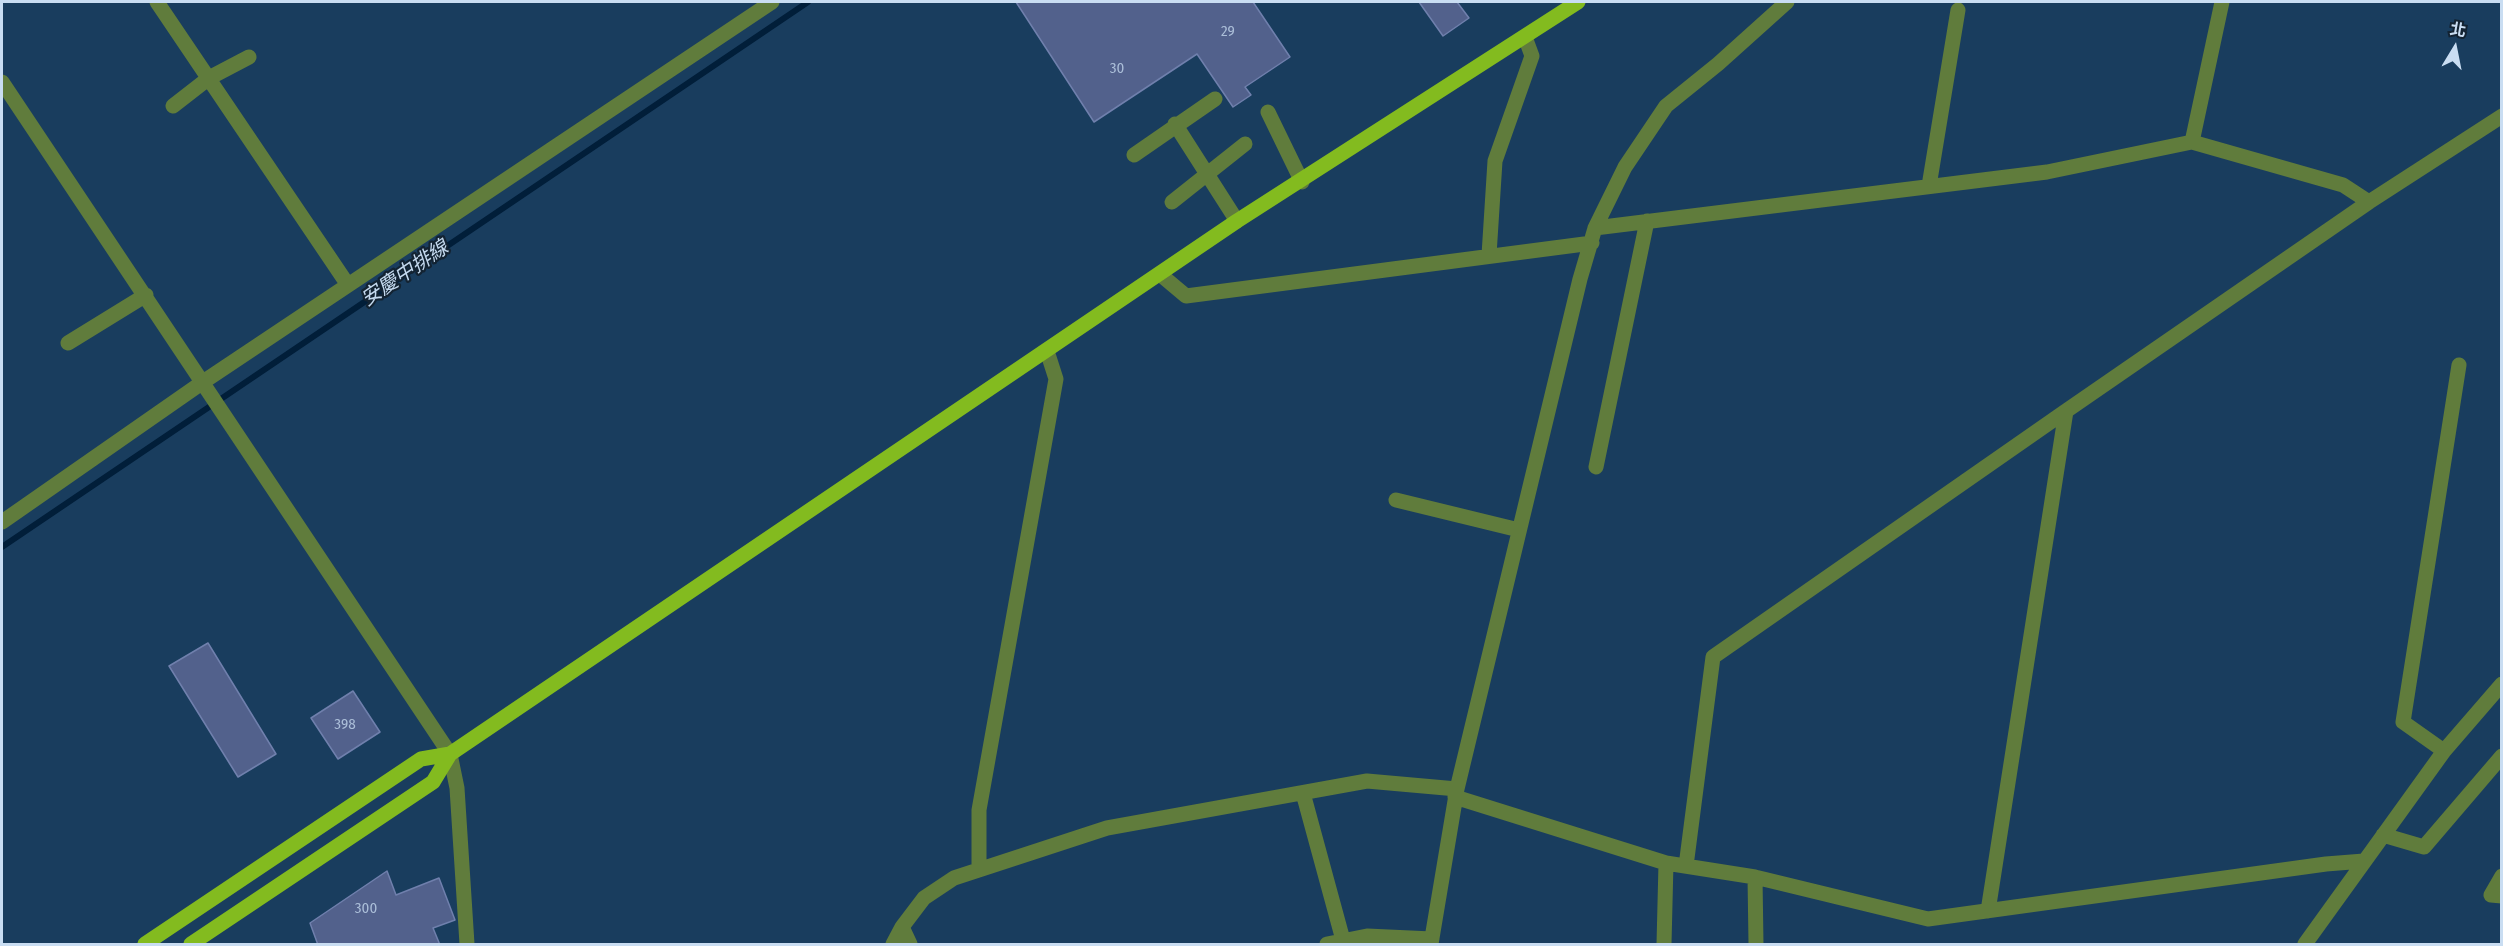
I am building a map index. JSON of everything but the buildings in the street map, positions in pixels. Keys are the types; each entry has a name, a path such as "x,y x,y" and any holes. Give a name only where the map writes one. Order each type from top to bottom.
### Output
{"main road":[{"path":"145,945 421,759 450,754 1161,275 1237,221 1302,182 1578,2"},
{"path":"191,945 433,782 450,754"}],"street":[{"path":"158,2 348,285"},
{"path":"2,522 204,382 771,2"},
{"path":"1326,945 1367,936 1431,942 1456,793 1580,279 1594,235 1625,167 1666,106 1718,64 1787,2"},
{"path":"2192,142 2222,2"},
{"path":"1929,186 1958,10"},
{"path":"1489,255 1495,161 1532,56 1525,37"},
{"path":"173,106 209,78 249,57"},
{"path":"2,82 450,754 456,788 467,945"},
{"path":"1134,155 1175,124 1215,99"},
{"path":"1268,112 1302,182"},
{"path":"1686,866 1713,657 2369,202 2502,116"},
{"path":"1175,124 1237,221"},
{"path":"1161,275 1186,296 1489,255 1594,235 1647,221 2047,172 2192,142 2343,185 2369,202"},
{"path":"1172,202 1206,172 1245,144"},
{"path":"1596,467 1647,221"},
{"path":"68,343 146,295"},
{"path":"979,870 979,810 1056,379 1047,351"},
{"path":"2444,752 2403,722 2458,365"},
{"path":"1988,911 2066,411"},
{"path":"1396,500 1520,530"},
{"path":"2305,945 2444,752 2502,684"},
{"path":"2383,835 2424,847 2502,756"},
{"path":"893,945 902,927 924,898 954,878 1107,828 1367,781 1456,793 1666,863 1755,877 1928,919 2326,864 2364,861"},
{"path":"1303,793 1343,940"},
{"path":"1664,945 1666,863"},
{"path":"2502,876 2491,895 2502,896"},
{"path":"1755,877 1756,945"},
{"path":"902,927 910,945"}],"waterway":[{"name":"安慶中排線","path":"2,547 808,2"}]}
